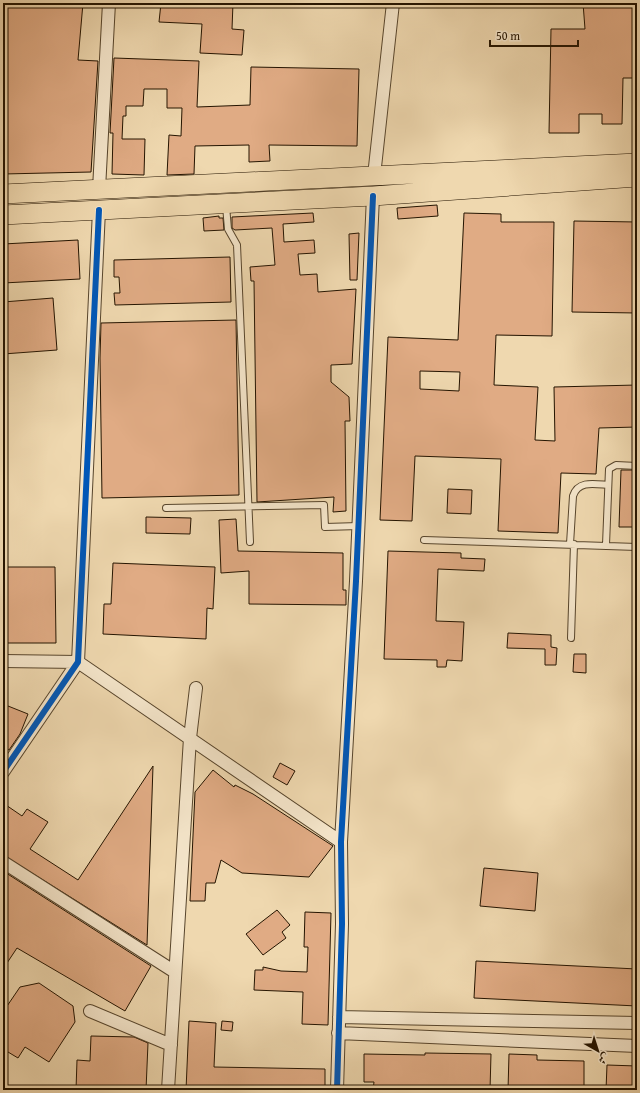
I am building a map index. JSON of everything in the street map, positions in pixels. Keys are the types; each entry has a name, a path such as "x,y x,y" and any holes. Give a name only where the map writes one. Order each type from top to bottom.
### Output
{"main road":[{"path":"3,194 637,163"},
{"path":"3,214 373,196 637,177"}],"street":[{"path":"99,189 108,3"},
{"path":"374,176 393,3"},
{"path":"337,1090 342,924 341,842 359,526 373,196"},
{"path":"3,772 78,662 99,210"},
{"path":"3,661 78,662 341,842"},
{"path":"168,1090 190,738 196,688"},
{"path":"3,862 175,972"},
{"path":"90,1011 171,1045"},
{"path":"339,1017 637,1023"},
{"path":"338,1033 637,1046"}],"lane":[{"path":"226,203 228,229 237,245 250,542"},
{"path":"606,545 609,472 611,467 616,465 637,466"},
{"path":"571,638 573,496 576,490 585,484 608,485"},
{"path":"166,508 324,505 325,527 359,526"},
{"path":"424,540 637,547"}],"building":[{"path":"5,3 83,3 78,60 98,61 91,172 3,174 3,27"},
{"path":"161,3 233,3 232,29 244,30 242,55 200,53 202,24 159,22"},
{"path":"583,3 637,3 634,78 623,78 622,124 602,124 602,114 579,114 579,133 549,133 551,29 585,29"},
{"path":"114,58 199,61 197,107 250,105 251,67 359,69 357,146 269,145 270,161 249,162 249,145 195,146 194,174 167,175 169,135 181,136 182,108 167,108 167,89 144,89 143,106 126,106 126,116 123,116 122,139 145,139 144,175 112,174 113,133 110,133"},
{"path":"437,205 438,216 398,219 397,208"},
{"path":"313,213 314,222 283,224 284,242 314,240 315,253 298,254 300,275 317,274 318,292 356,289 352,364 331,365 331,382 349,397 350,421 345,421 346,511 333,512 334,497 257,502 254,281 251,281 250,267 275,265 272,228 235,230 232,228 232,217"},
{"path":"464,213 501,214 501,222 554,222 552,336 496,335 494,385 538,387 535,440 555,441 554,387 637,385 637,427 599,428 596,474 561,473 558,533 498,531 501,459 415,456 412,521 380,520 388,337 458,340","holes":["420,371 460,372 459,391 420,389"]},
{"path":"219,216 219,218 223,218 224,230 204,231 203,218"},
{"path":"574,221 637,222 637,313 572,312"},
{"path":"359,233 357,280 350,280 349,234"},
{"path":"78,240 80,279 3,283 3,244"},
{"path":"230,257 231,302 115,305 114,293 120,293 119,277 114,277 114,260"},
{"path":"53,298 57,350 3,354 3,302"},
{"path":"236,320 239,495 102,498 101,323"},
{"path":"621,470 637,470 637,527 619,527"},
{"path":"448,489 472,490 471,514 447,513"},
{"path":"146,517 191,518 190,534 146,533"},
{"path":"236,519 238,551 343,553 343,590 346,590 346,605 249,604 249,571 221,573 219,520"},
{"path":"388,551 461,553 461,558 485,559 484,571 438,569 436,621 464,622 462,661 447,660 446,667 437,667 437,660 384,659"},
{"path":"113,563 215,567 213,609 207,608 206,639 103,634 104,604 111,604"},
{"path":"3,567 55,567 56,643 3,643"},
{"path":"508,633 551,635 551,647 557,648 556,665 545,665 545,649 507,648"},
{"path":"574,654 586,654 586,673 573,672"},
{"path":"3,704 28,714 20,734 9,750 3,747"},
{"path":"280,763 295,771 287,785 273,777"},
{"path":"153,766 147,945 3,855 3,803 22,816 27,809 48,822 30,849 78,880"},
{"path":"213,770 234,787 235,785 253,794 333,846 309,877 242,873 221,860 215,883 206,883 205,901 190,901 195,792"},
{"path":"484,868 538,873 535,911 480,906"},
{"path":"3,871 151,966 125,1011 17,948 3,969"},
{"path":"277,910 290,925 282,932 286,938 263,955 246,934"},
{"path":"305,912 331,913 328,1025 302,1024 303,992 254,990 255,970 263,970 263,967 281,971 307,972 308,947 304,947"},
{"path":"476,961 637,969 637,1006 474,998"},
{"path":"39,983 73,1006 75,1022 49,1062 25,1047 18,1058 3,1049 3,1012 20,987"},
{"path":"189,1021 216,1023 214,1067 325,1069 325,1090 186,1090"},
{"path":"222,1021 233,1022 232,1031 221,1030"},
{"path":"91,1036 134,1037 148,1043 146,1090 76,1090 77,1060 90,1061"},
{"path":"425,1053 491,1054 490,1090 373,1090 374,1082 364,1082 364,1054 425,1055"},
{"path":"509,1054 537,1055 537,1060 584,1061 584,1090 508,1090"},
{"path":"607,1065 637,1066 637,1090 606,1090"}],"cycle path":[{"path":"337,1090 342,924 341,842 356,581 373,196"},
{"path":"3,772 78,662 99,210"}]}
